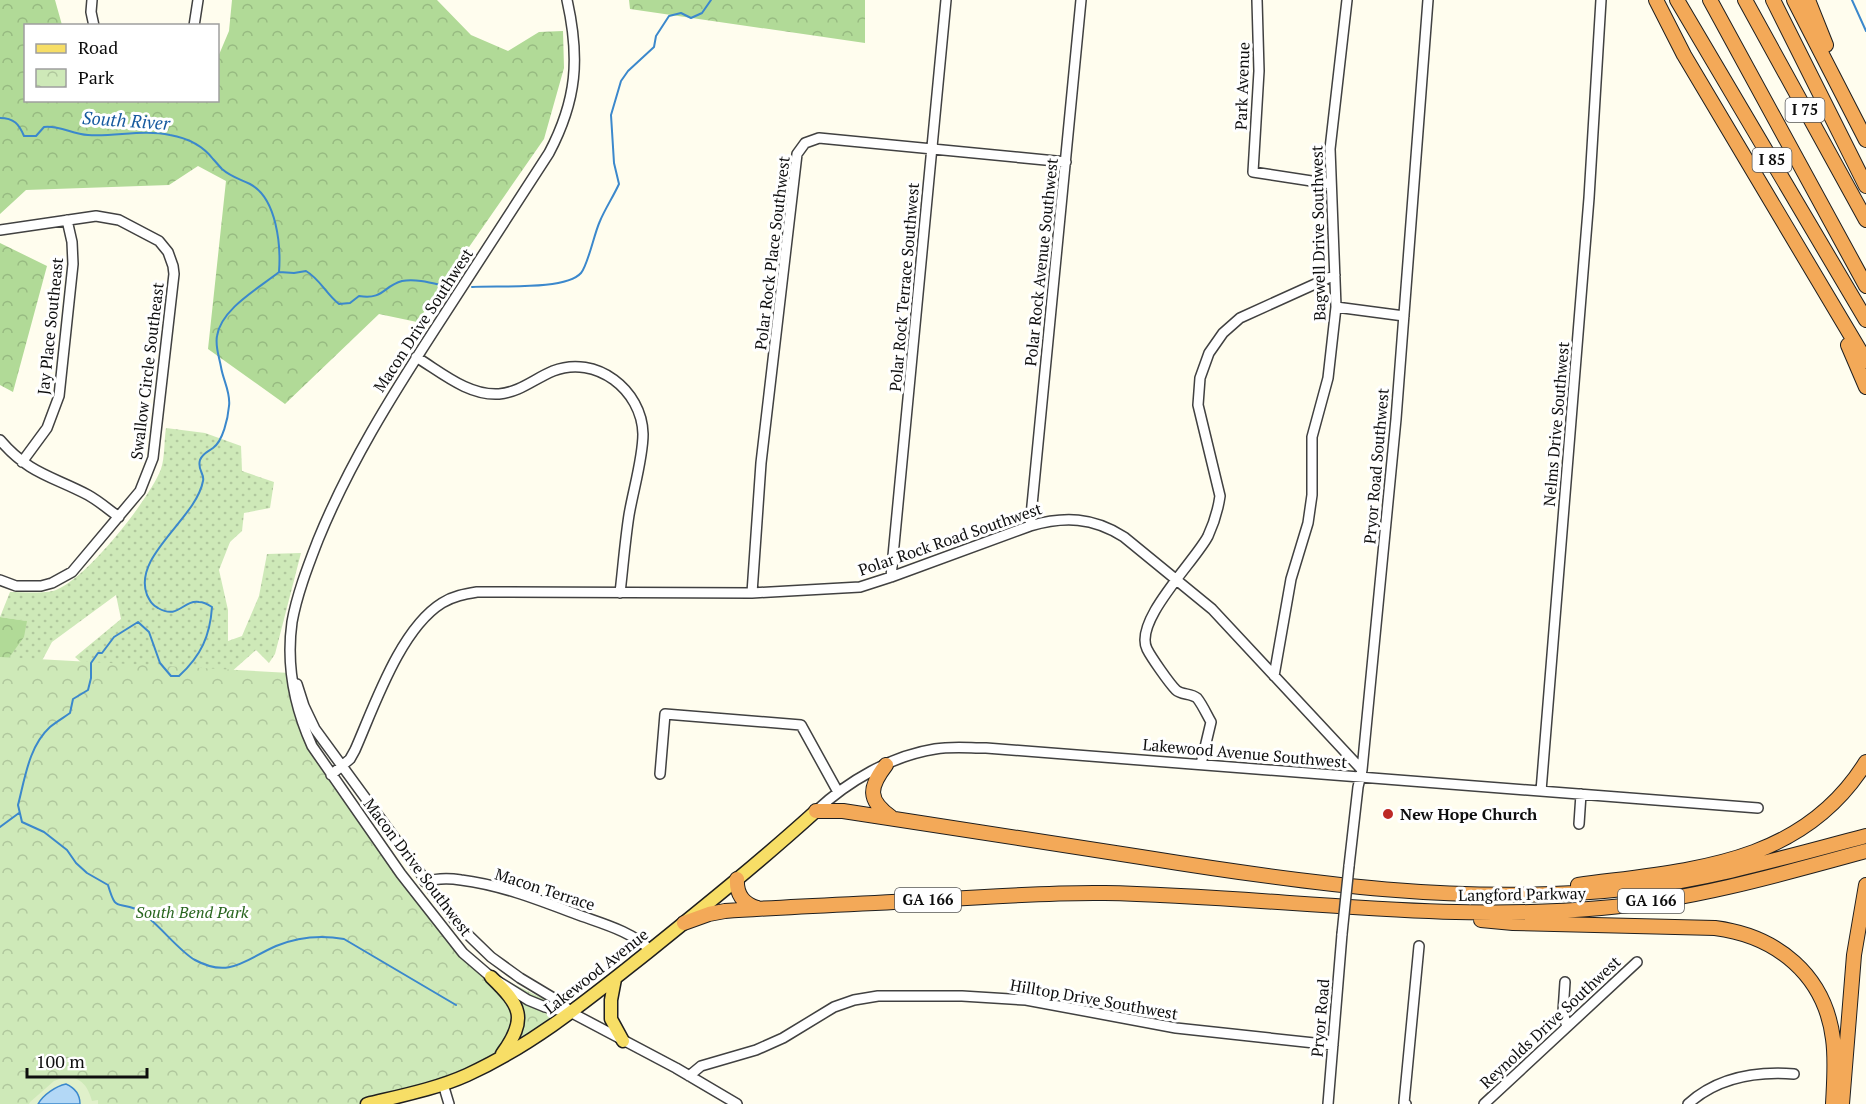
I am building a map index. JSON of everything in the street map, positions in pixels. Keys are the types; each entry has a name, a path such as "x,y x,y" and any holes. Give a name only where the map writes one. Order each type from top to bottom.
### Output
{"highway":[{"path":"1647,0 1684,55 1866,361"},
{"path":"1656,0 1684,55"},
{"name":"I 85","path":"1677,0 1866,320"},
{"name":"I 75","path":"1710,0 1866,286"},
{"name":"I 75","path":"1745,0 1866,220"},
{"path":"1773,0 1866,186"},
{"path":"1794,0 1866,140"},
{"path":"1808,0 1856,119"},
{"path":"1817,278 1866,387"},
{"path":"1505,895 1666,873 1718,863 1767,848 1804,827 1822,813 1842,793 1866,762"},
{"path":"886,765 875,783 873,797 880,809 893,819"},
{"name":"Langford Parkway","path":"816,811 843,811 1229,872 1327,884 1505,895 1578,893 1667,884 1769,862 1866,836"},
{"name":"Langford Parkway","path":"758,909 1083,893 1173,896 1404,911 1514,912 1592,909 1723,888 1866,851"},
{"path":"737,879 736,885 740,897 748,905 758,909"},
{"path":"1842,1104 1854,954 1866,885"},
{"name":"GA 166","path":"684,923 720,912 758,909"},
{"path":"1404,911 1513,923 1715,928 1742,933 1764,941 1792,960 1807,976 1821,999 1830,1022 1833,1041 1833,1104"}],"main road":[{"name":"Lakewood Avenue","path":"367,1104 443,1084 466,1075 499,1059 572,1013 684,923 816,811"},
{"path":"491,977 512,998 519,1015 516,1033 499,1059"},
{"path":"615,979 611,1000 611,1019 623,1041"}],"street":[{"path":"92,0 94,24"},
{"path":"194,24 198,0"},
{"name":"Macon Drive Southwest","path":"567,0 574,31 574,75 568,105 558,135 549,153 416,357 365,440 330,509 298,597 292,622 290,673 302,724 312,746 448,936 475,965 491,977 536,1004 572,1013"},
{"name":"Polar Rock Terrace Southwest","path":"891,577 946,0"},
{"name":"Polar Rock Avenue Southwest","path":"1030,526 1081,0"},
{"name":"Park Avenue","path":"1257,0 1259,71 1254,172 1331,183"},
{"name":"Bagwell Drive Southwest","path":"1274,676 1291,579 1308,523 1312,495 1312,437 1328,378 1336,308 1330,149 1347,0"},
{"name":"Pryor Road Southwest","path":"1342,934 1348,867 1361,774 1396,419 1428,0"},
{"name":"Nelms Drive Southwest","path":"1541,791 1589,198 1601,0"},
{"name":"Polar Rock Place Southwest","path":"752,593 761,463 796,154 805,143 819,138 1066,162"},
{"name":"Swallow Circle Southeast","path":"0,230 96,216 119,220 159,241 168,252 174,274 153,458 140,491 77,567 52,583 30,587 16,586 0,580"},
{"name":"Jay Place Southeast","path":"22,462 47,428 59,396 73,264 72,242 67,220"},
{"path":"1201,764 1211,722 1196,697 1177,691 1146,647 1145,631 1176,579 1207,538 1219,503 1220,496 1198,405 1200,378 1209,353 1223,333 1240,318 1335,274"},
{"path":"1336,308 1404,316"},
{"path":"416,357 472,391 483,393 498,394 514,391 553,371 576,367 590,368 603,373 627,390 639,412 643,437 628,516 620,592"},
{"path":"0,440 34,471 90,496 119,517"},
{"name":"Polar Rock Road Southwest","path":"331,775 356,750 392,667 423,619 442,603 459,595 477,592 752,593 860,587 1030,526 1050,520 1066,519 1101,524 1124,537 1212,609 1361,774"},
{"name":"Macon Drive Southwest","path":"291,660 303,706 315,729 459,926 488,955 560,1002 572,1013"},
{"path":"660,774 665,714 801,725 838,792"},
{"name":"Lakewood Avenue Southwest","path":"816,811 838,792 886,765 924,751 958,747 1361,774 1758,808"},
{"path":"1579,824 1581,794"},
{"name":"Macon Terrace","path":"425,882 438,878 459,879 520,894 615,928 638,940 650,950"},
{"name":"Pryor Road","path":"1328,1104 1342,934"},
{"path":"1406,1104 1404,1102 1419,946"},
{"name":"Reynolds Drive Southwest","path":"1484,1104 1637,962"},
{"path":"1565,982 1563,1012 1567,1027"},
{"name":"Hilltop Drive Southwest","path":"689,1076 701,1066 756,1050 783,1038 834,1007 854,1000 878,996 962,996 1026,1000 1176,1028 1333,1045"},
{"path":"572,1013 737,1104"},
{"path":"1688,1104 1707,1088 1726,1080 1769,1074 1794,1074"},
{"path":"443,1084 449,1104"}],"green space":[{"path":"0,0 55,0 62,24 24,24 24,102 219,102 219,55 229,31 232,0 437,0 471,35 508,51 539,32 563,31 564,68 544,139 417,322 379,314 285,404 208,349 226,181 198,166 169,185 26,190 0,214"},
{"path":"629,0 865,0 865,43 630,9"},
{"path":"0,243 47,266 13,392 0,385"},
{"path":"166,428 205,433 241,446 242,471 274,482 270,508 244,513 242,531 230,542 219,570 228,610 228,641 242,636 259,596 267,554 301,553 275,654 269,663 256,650 221,681 107,685 75,657 121,619 116,595 52,642 6,728 0,670 26,621 0,617 10,592 56,590 69,583 100,555 131,518 154,483 161,469"},
{"path":"0,617 27,621 24,637 0,670"},
{"name":"South Bend Park","path":"0,657 290,673 331,775 475,965 572,1013 443,1084 369,1104 0,1104"},
{"path":"67,1076 84,1084 92,1101 98,1100 98,1104 29,1104 54,1081"}],"water":[{"path":"66,1084 76,1092 80,1104 38,1104 50,1091"}],"waterway":[{"name":"South River","path":"472,287 546,285 573,279 581,273 600,221 619,184 614,163 611,115 621,81 628,71 654,47 656,36 669,16 681,13 691,18 702,13 711,0"},
{"path":"1852,0 1866,31"},
{"name":"South River","path":"0,118 15,122 24,136 36,136 44,127 50,127 88,135 160,133 194,143 209,154 225,172 250,184 266,200 272,211 278,236 279,272"},
{"name":"South River","path":"279,272 306,271 339,304 350,303 359,296 374,296 396,283 408,280 449,287"},
{"path":"279,272 233,308 220,326 217,347 229,401 224,429 217,445 204,454 200,460 199,467 203,481 198,495 156,552 148,566 145,580 150,601 165,611 176,611 193,602 202,602 212,607 203,645 193,661 179,676 171,676 160,663 149,632 138,622 114,637 91,663 88,690 73,699 70,713 50,727 32,753 18,805 22,822 44,832 67,850 87,873 108,885 115,902 140,911 195,960 218,968 228,967 284,943 318,937 344,939 456,1005"},
{"path":"0,827 19,813"}],"place":[{"name":"New Hope Church","path":"1388,814"}]}
